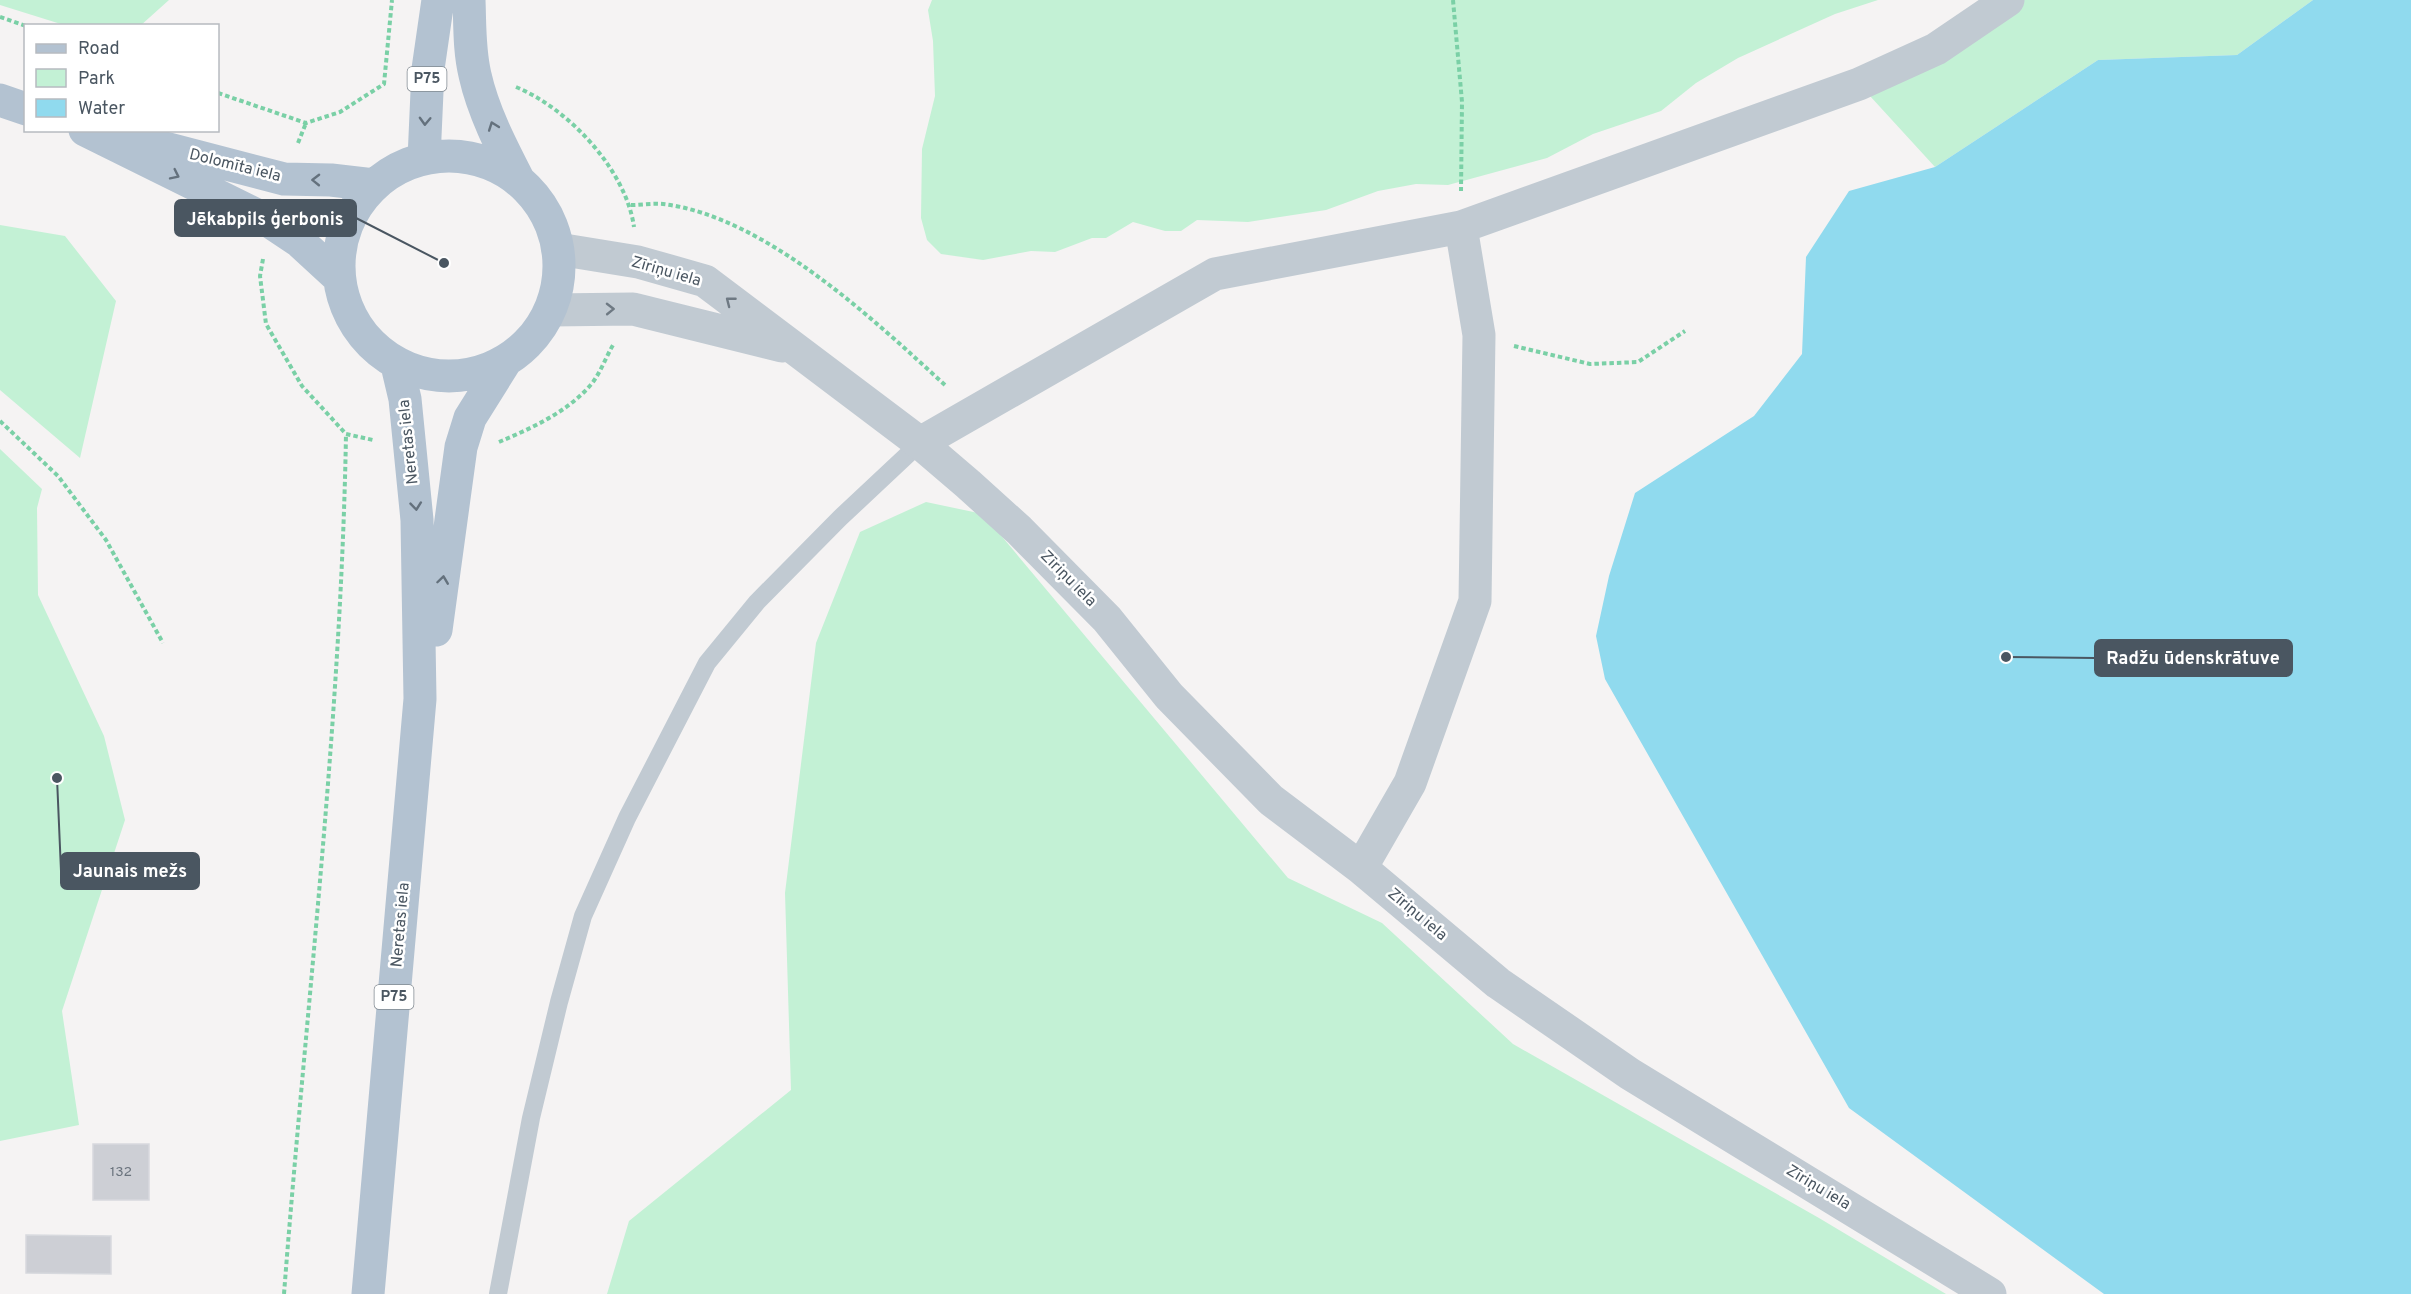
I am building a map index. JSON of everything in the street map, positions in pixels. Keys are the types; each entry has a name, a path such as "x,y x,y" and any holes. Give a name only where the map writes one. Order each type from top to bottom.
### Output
{"main road":[{"name":"P75","path":"424,159 428,69 438,0"},
{"path":"470,0 470,38 475,76 498,139 518,179 537,199 551,222 558,249 559,280 551,310 532,340 505,362 470,375 433,376 397,365 375,349 357,328 344,304 338,277 339,251 345,227 358,204 374,185 397,168 424,159 457,156 489,163 518,179"},
{"path":"0,100 24,108"},
{"name":"Dolomīta iela","path":"89,132 269,221 299,241 338,277"},
{"name":"Dolomīta iela","path":"106,132 284,179 332,180 374,185"},
{"name":"Neretas iela","path":"420,699 433,646 461,447 470,418 505,362"},
{"name":"Neretas iela","path":"368,1294 420,699 417,520 405,399 397,365"}],"street":[{"path":"920,443 1215,274 1461,227 1859,84 1936,49 2008,0"},
{"path":"1361,868 1410,783 1475,601 1479,335 1461,227"},
{"name":"Zīriņu iela","path":"558,249 638,262 705,281 793,350 920,443 1019,530 1107,619 1169,696 1271,800 1361,868 1498,982 1630,1074 1990,1294"},
{"path":"551,310 633,309 793,350"}],"lane":[{"path":"498,1294 531,1118 559,1002 583,916 627,818 707,663 757,602 840,518 920,443"}],"path":[{"path":"384,84 392,0"},
{"path":"1452,0 1462,102 1461,227"},
{"path":"0,17 24,25"},
{"path":"219,93 306,123 340,112 384,84 428,69"},
{"path":"475,76 518,88 571,122 611,168 631,205 638,262"},
{"path":"284,179 306,123"},
{"path":"631,205 662,204 693,211 722,220 775,247 880,325 974,412"},
{"path":"269,221 260,276 266,324 302,386 346,434 410,448"},
{"path":"461,447 499,442 537,426 564,408 592,382 633,309"},
{"path":"1508,338 1515,347 1590,363 1638,362 1684,331"},
{"path":"0,421 58,476 106,540 163,643"},
{"path":"284,1294 334,716 341,609 346,434"}],"green space":[{"path":"0,0 169,0 142,24 61,24 0,5"},
{"path":"932,0 1878,0 1835,14 1738,58 1696,83 1661,111 1593,134 1547,158 1448,185 1416,184 1378,191 1326,210 1248,222 1197,220 1181,231 1165,231 1133,222 1106,238 1092,238 1055,252 1031,251 983,260 941,254 927,240 921,218 922,149 935,96 933,41 928,10"},
{"path":"2008,0 2313,0 2237,55 2098,60 1935,167 1859,84"},
{"path":"0,225 65,236 116,301 80,458 0,390"},
{"path":"0,449 42,489 37,508 38,595 104,736 125,820 62,1011 79,1125 0,1141"},
{"path":"926,502 983,514 1288,878 1382,923 1513,1044 1819,1218 1946,1294 607,1294 629,1221 791,1090 785,893 816,643 860,532"}],"water":[{"path":"2313,0 2411,0 2411,1294 2104,1294 1849,1108 1605,679 1596,636 1609,576 1635,493 1754,416 1802,354 1806,257 1849,191 1935,167 2098,60 2237,55"}],"building":[{"path":"93,1144 149,1144 149,1200 93,1200"},
{"path":"26,1235 111,1236 111,1274 26,1273"}],"place":[{"name":"Jēkabpils ģerbonis","path":"444,263"},
{"name":"Radžu ūdenskrātuve","path":"2006,657"},
{"name":"Jaunais mežs","path":"57,778"}]}
